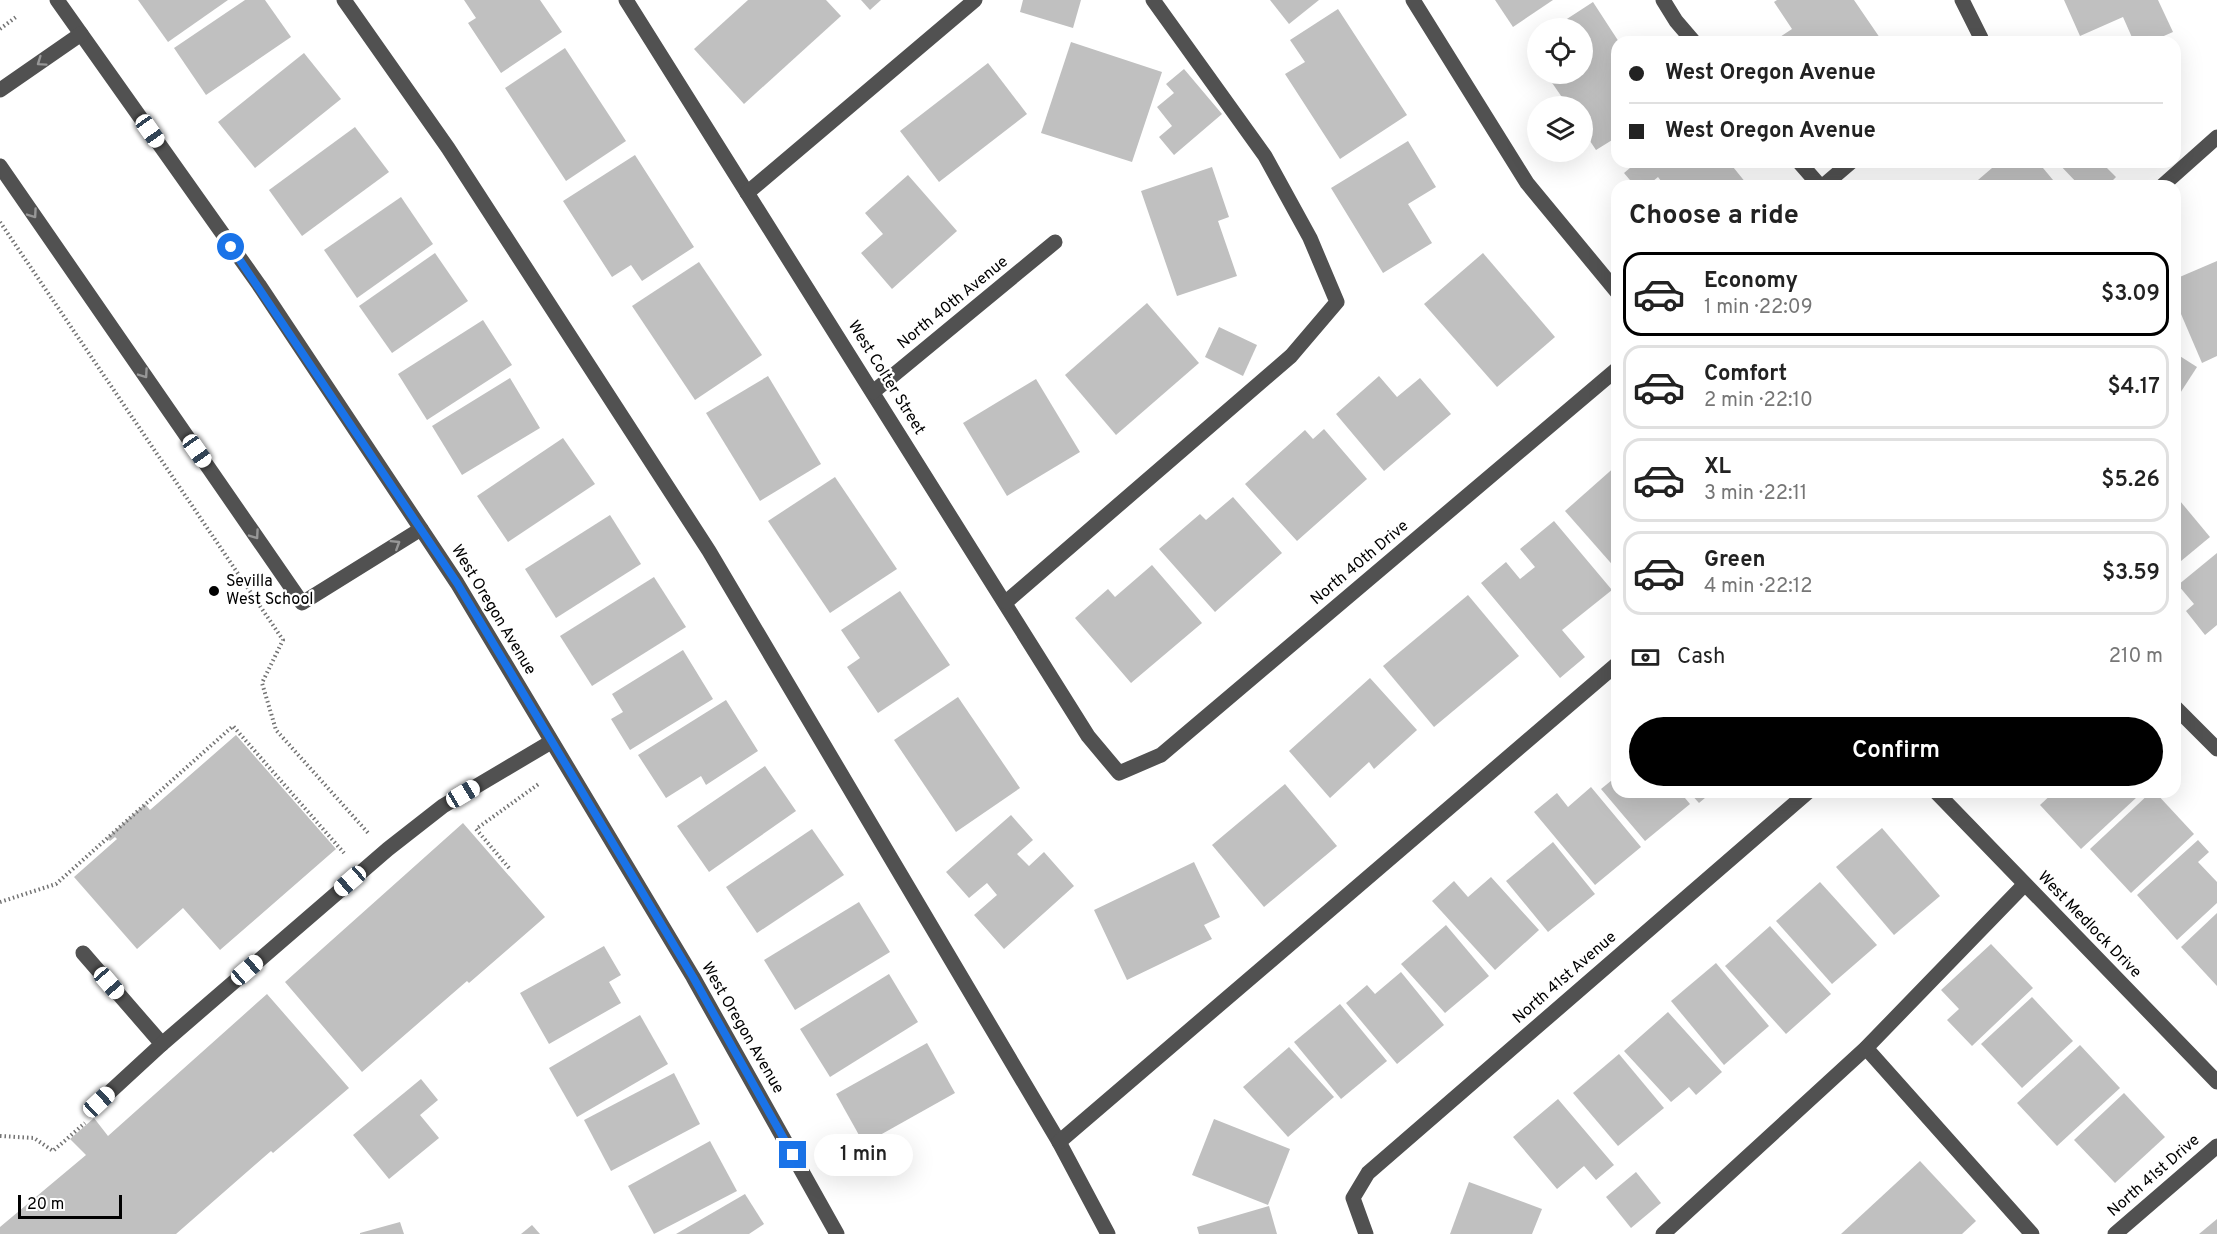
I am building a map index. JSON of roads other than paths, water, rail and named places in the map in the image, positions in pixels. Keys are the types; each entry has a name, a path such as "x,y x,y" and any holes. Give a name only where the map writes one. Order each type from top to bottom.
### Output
{"street":[{"name":"West Oregon Avenue","path":"57,0 259,285 457,583 693,977 837,1234"},
{"path":"344,0 448,148 709,551 1059,1142 1108,1234"},
{"name":"West Colter Street","path":"626,0 1088,736 1119,773"},
{"path":"747,193 975,0"},
{"path":"1006,602 1291,356 1337,302 1311,238 1264,156 1153,0"},
{"path":"1413,0 1527,183 1611,285"},
{"path":"1663,0 1689,36"},
{"path":"1962,0 1977,36"},
{"path":"0,90 81,34"},
{"path":"2170,180 2217,137"},
{"path":"0,165 302,603 421,528"},
{"path":"1804,168 1816,180"},
{"path":"1828,180 1844,168"},
{"name":"North 40th Avenue","path":"873,392 1056,242"},
{"name":"North 40th Drive","path":"1119,773 1161,756 1611,374"},
{"path":"1059,1142 1611,669"},
{"path":"2181,713 2217,750"},
{"path":"99,1102 162,1044 388,849 443,806 551,742"},
{"name":"North 41st Avenue","path":"1366,1234 1353,1198 1368,1173 1801,798"},
{"name":"West Medlock Drive","path":"1942,798 2217,1082"},
{"path":"1663,1234 1866,1048 2024,885"},
{"path":"83,953 162,1044"},
{"path":"1866,1048 2032,1234"},
{"name":"North 41st Drive","path":"2115,1234 2217,1146"}],"place":[{"name":"Sevilla West School","path":"214,591"}]}
